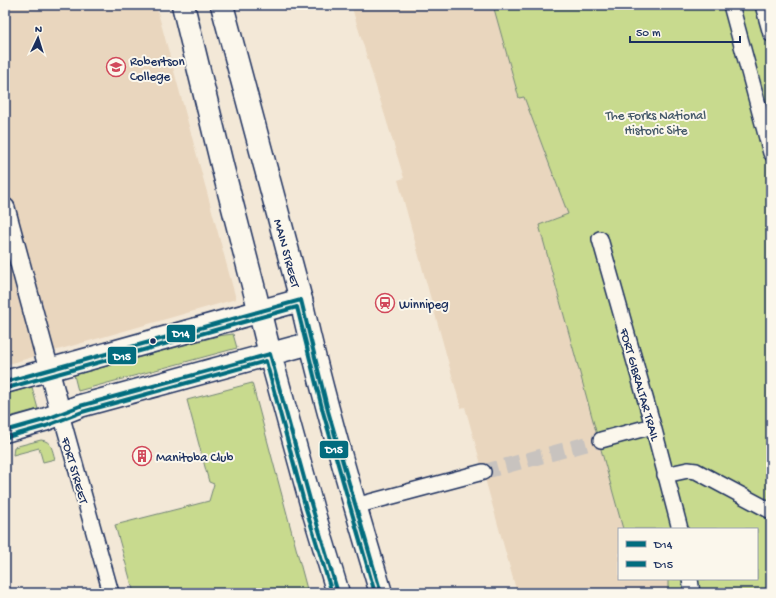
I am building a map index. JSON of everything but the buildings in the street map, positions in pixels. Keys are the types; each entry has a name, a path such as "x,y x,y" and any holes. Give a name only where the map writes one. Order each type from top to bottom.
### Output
{"main road":[{"path":"183,5 270,354 312,507 338,593"},
{"name":"MAIN STREET","path":"226,9 311,343 355,506 381,593"},
{"path":"5,382 301,300"},
{"path":"5,431 44,420 80,406 311,343"}],"street":[{"path":"731,5 771,153"},
{"path":"763,5 771,34"},
{"name":"FORT STREET","path":"5,208 110,593"},
{"name":"FORT GIBRALTAR TRAIL","path":"600,239 653,426 680,528"},
{"path":"601,440 653,426"},
{"path":"665,475 688,470 696,471 770,510"},
{"path":"355,506 483,472"},
{"path":"690,580 692,593"}],"shaded area":[{"path":"5,5 156,5 236,299 5,365"},
{"path":"354,5 493,5 519,98 524,97 568,214 539,225 623,528 618,528 618,580 668,580 668,593 517,593 465,407 461,408 398,180 404,178 352,8"}],"green space":[{"name":"The Forks National Historic Site","path":"493,5 771,5 771,593 668,593 668,580 758,580 758,528 623,528 539,225 568,214 524,97 519,98"},
{"path":"233,334 237,348 78,391 74,375 218,336"},
{"path":"252,383 308,593 134,593 115,525 209,501 214,484 209,482 187,400"},
{"path":"32,387 38,409 5,418 5,394"},
{"path":"41,440 49,444 55,459 43,462 39,448 13,455 14,447"}],"tunnel":[{"path":"483,472 601,440"}],"transit line":[{"name":"D14","path":"5,382 301,300 328,411 381,593"},
{"name":"D15","path":"7,388 297,307 323,412 375,593"},
{"name":"D14","path":"5,431 44,420 80,406 270,354 312,507 338,593"},
{"name":"D15","path":"7,437 46,426 82,412 266,361 306,509 332,593"}],"place":[{"name":"Robertson College","path":"116,67"},
{"name":"Winnipeg","path":"385,303"},
{"name":"Manitoba Club","path":"142,456"}]}
